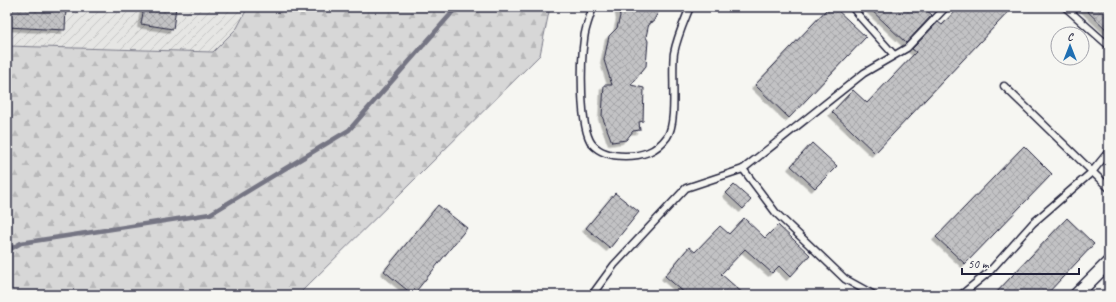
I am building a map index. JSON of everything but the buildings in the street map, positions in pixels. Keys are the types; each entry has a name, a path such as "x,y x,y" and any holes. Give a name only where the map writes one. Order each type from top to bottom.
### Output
{"street":[{"path":"1076,295 1109,262"}],"lane":[{"path":"593,7 583,44 583,115 586,128 591,143 598,149 608,154 637,156 647,154 668,136 673,110 674,53 690,7"},
{"path":"852,7 860,18 894,55"},
{"path":"592,295 614,265 686,188 742,169 864,73 907,48 946,7"},
{"path":"1065,7 1109,46"},
{"path":"1004,86 1109,188"},
{"path":"961,295 989,272 1033,223 1092,172 1109,151"},
{"path":"742,169 776,213 839,274 845,279 874,295"}],"shaded area":[{"path":"7,7 248,7 237,28 213,52 7,46"}],"green space":[{"path":"248,7 550,7 540,55 298,295 7,295 7,46 213,52 237,28"}],"waterway":[{"path":"7,251 21,243 210,214 349,130 457,7"}]}
